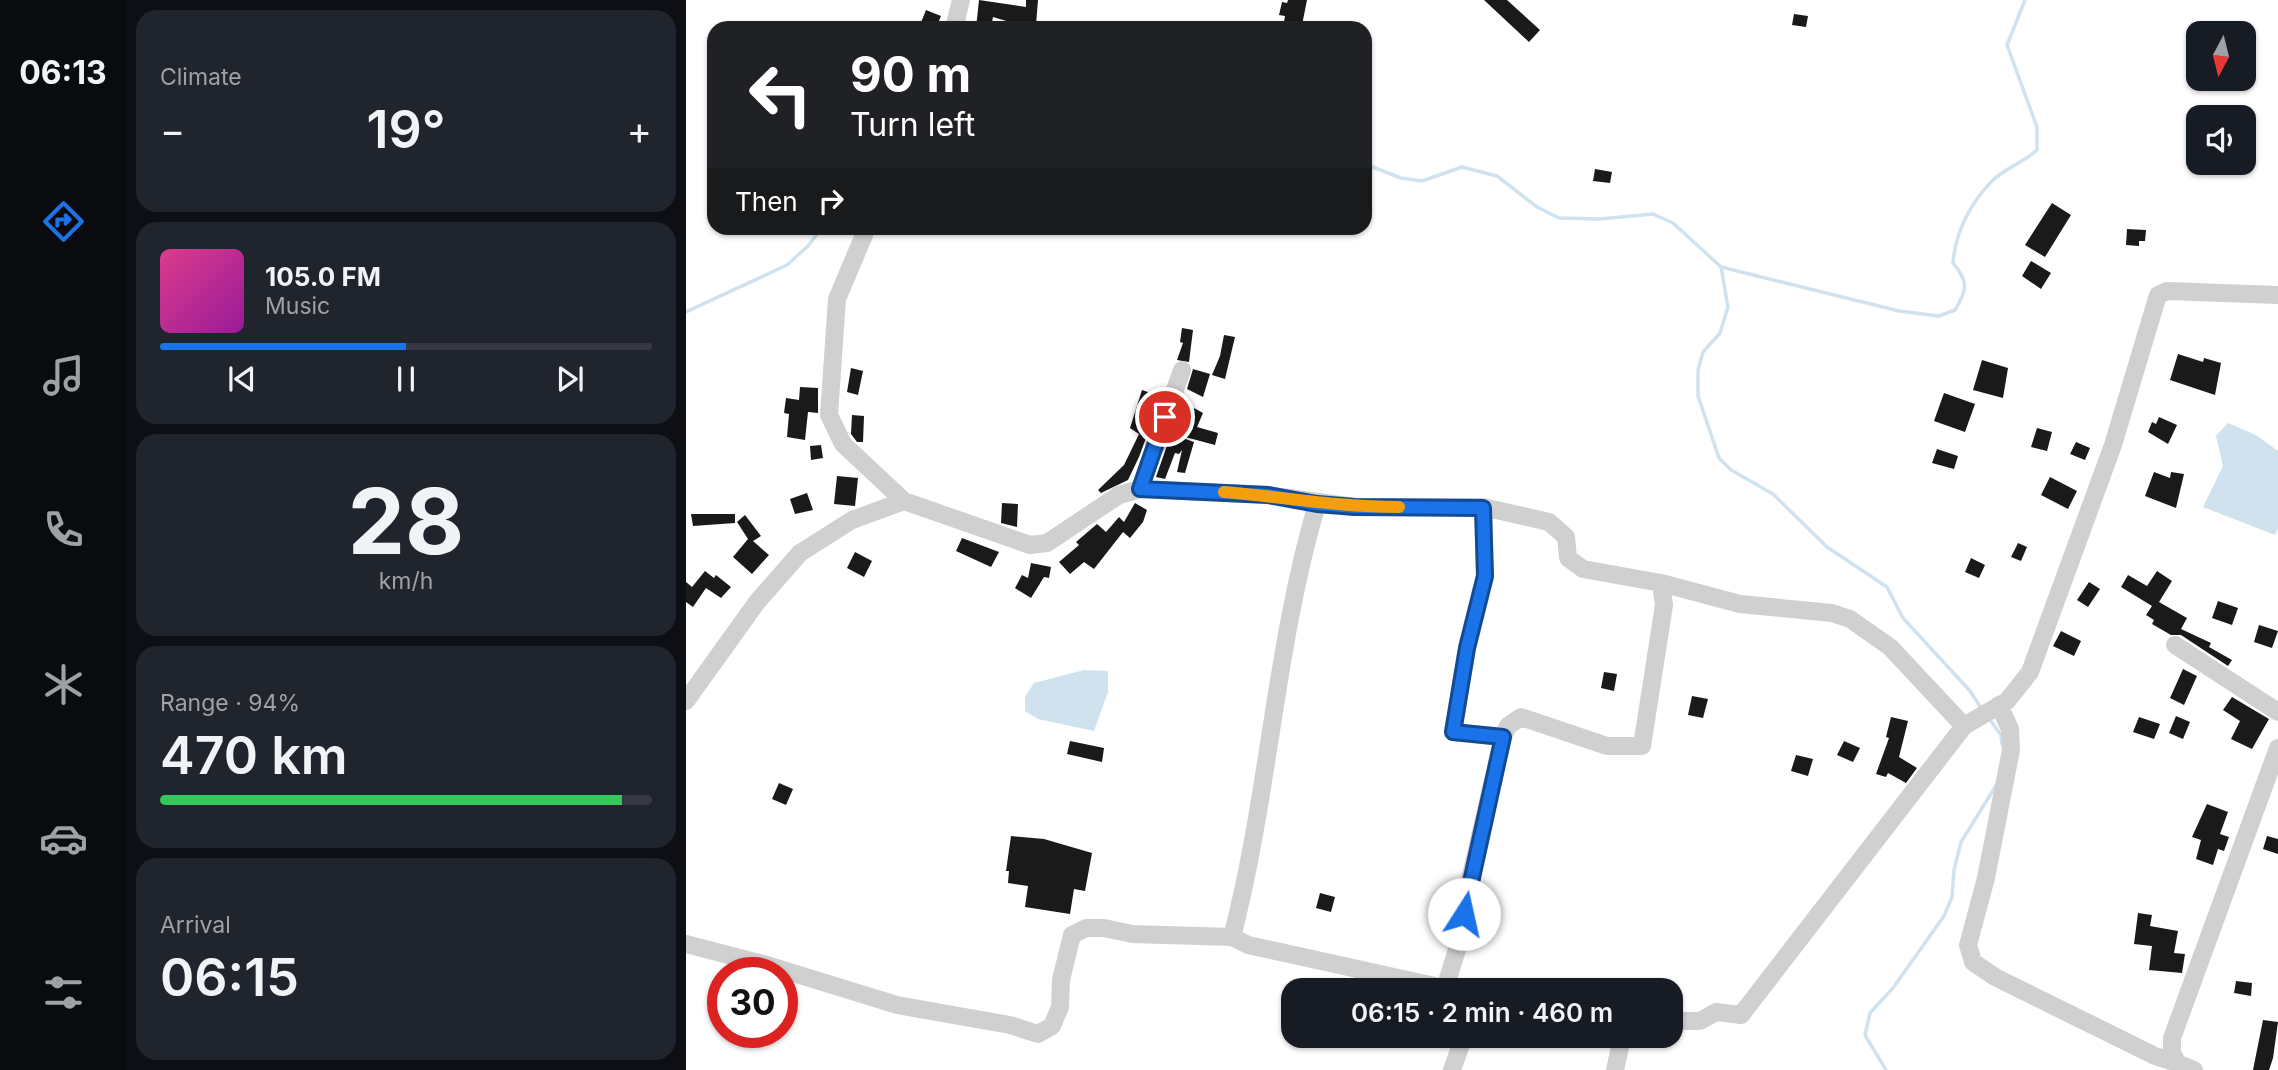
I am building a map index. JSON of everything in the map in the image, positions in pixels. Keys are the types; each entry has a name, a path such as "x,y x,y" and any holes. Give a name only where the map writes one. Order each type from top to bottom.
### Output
{"street":[{"path":"956,21 961,0"},
{"path":"864,235 837,299 830,415 844,444 904,501 1030,545 1047,543 1119,495 1140,489 1268,495 1317,504 1483,508 1549,522 1566,537 1568,558 1577,567 1661,583 1740,604 1832,613 1850,618 1890,647 1968,724"},
{"path":"1683,1021 1700,1021 1716,1012 1741,1015 1968,724 2007,701 2029,672 2113,445 2158,295 2168,291 2278,295"},
{"path":"1140,489 1182,370"},
{"path":"686,701 757,602 800,553 852,520 904,501"},
{"path":"1232,937 1245,887 1292,599 1317,504"},
{"path":"1483,508 1485,576 1467,648 1453,732 1503,737"},
{"path":"1451,978 1468,888 1503,737 1508,726 1521,717 1607,746 1642,746 1664,605 1661,583"},
{"path":"2175,645 2278,712"},
{"path":"1996,707 2010,729 2011,750 1986,878 1971,926 1968,954 1973,962 1994,977 2155,1056 2194,1070"},
{"path":"2177,1063 2172,1052 2172,1038 2278,748"},
{"path":"686,944 767,965 897,1005 1010,1025 1038,1034 1052,1026 1060,1007 1061,980 1072,936 1086,928 1180,937 1232,937 1248,945 1399,978"},
{"path":"1452,1070 1460,1048"},
{"path":"1615,1070 1620,1048"}],"water":[{"path":"2228,423 2256,435 2278,451 2278,529 2275,535 2203,507 2223,466 2216,436"},
{"path":"1084,670 1108,671 1108,692 1094,731 1038,719 1025,711 1025,697 1034,683"}],"building":[{"path":"979,0 1026,7 1026,0 1038,0 1036,21 1006,21 993,17 992,21 977,21"},
{"path":"1288,0 1307,0 1303,21 1284,21 1285,16 1279,15 1282,2 1287,3"},
{"path":"1484,0 1507,0 1540,30 1529,42"},
{"path":"926,10 941,16 939,21 922,21"},
{"path":"1794,14 1808,16 1806,27 1792,25"},
{"path":"1595,169 1612,172 1610,183 1593,181"},
{"path":"2052,203 2071,215 2045,257 2025,245"},
{"path":"2127,229 2146,230 2145,241 2139,241 2139,246 2126,245"},
{"path":"2031,261 2051,273 2041,289 2022,276"},
{"path":"1182,328 1193,330 1189,362 1177,360 1183,343 1180,342"},
{"path":"1224,335 1235,337 1225,379 1212,375 1220,356"},
{"path":"2178,354 2203,362 2204,358 2221,363 2215,395 2170,380"},
{"path":"1982,360 2008,368 2003,398 1973,390"},
{"path":"851,368 863,371 858,395 847,392"},
{"path":"1193,369 1210,374 1203,397 1187,389"},
{"path":"800,387 818,388 818,413 808,412 805,440 787,437 789,414 784,413 786,398 799,400"},
{"path":"1142,390 1154,394 1147,413 1154,416 1139,457 1128,480 1101,493 1098,490 1124,465 1139,434 1130,428"},
{"path":"1944,393 1975,404 1965,432 1934,421"},
{"path":"1194,408 1203,413 1197,427 1218,433 1215,445 1185,437"},
{"path":"852,415 864,416 863,442 857,442 851,434"},
{"path":"2159,417 2177,425 2168,444 2148,432 2152,422 2156,424"},
{"path":"2037,428 2052,432 2047,451 2031,447"},
{"path":"1171,434 1194,442 1185,473 1177,472 1182,450 1179,454 1175,453 1165,479 1156,477"},
{"path":"2076,442 2090,448 2085,460 2070,454"},
{"path":"821,445 823,458 811,460 810,446"},
{"path":"1937,449 1958,456 1954,469 1932,463"},
{"path":"2154,472 2170,478 2171,472 2184,474 2176,508 2145,496"},
{"path":"837,476 858,478 855,506 834,504"},
{"path":"2050,477 2077,491 2068,509 2041,495"},
{"path":"807,493 813,510 795,514 790,499"},
{"path":"1002,503 1018,504 1017,527 1001,523"},
{"path":"1135,503 1147,510 1143,522 1130,538 1123,532 1094,569 1084,562 1070,574 1059,562 1079,545 1076,542 1097,524 1106,532 1119,517 1124,522"},
{"path":"691,514 735,514 735,523 693,526"},
{"path":"745,515 761,536 753,541 769,555 752,574 733,557 748,539 737,522"},
{"path":"962,538 999,552 991,567 956,551"},
{"path":"2018,543 2027,547 2021,561 2011,557"},
{"path":"855,552 872,561 864,577 847,568"},
{"path":"1971,558 1985,565 1979,578 1965,572"},
{"path":"1031,563 1051,567 1049,578 1044,577 1031,598 1015,588 1022,575 1028,578"},
{"path":"705,571 714,578 716,575 731,587 721,598 706,588 693,607 686,602 686,582 692,587"},
{"path":"2157,571 2172,581 2159,602 2187,618 2181,629 2211,643 2209,647 2232,660 2228,666 2181,635 2171,635 2152,624 2154,620 2146,615 2152,606 2121,587 2128,575 2147,586"},
{"path":"2089,582 2100,589 2088,607 2077,600"},
{"path":"2218,601 2238,608 2232,625 2212,618"},
{"path":"2259,625 2278,631 2272,648 2254,642"},
{"path":"2061,631 2081,641 2074,656 2053,646"},
{"path":"2183,669 2197,676 2184,705 2170,698"},
{"path":"1604,672 1617,674 1614,691 1601,688"},
{"path":"1692,696 1708,699 1703,718 1688,715"},
{"path":"2232,697 2269,719 2252,749 2231,739 2240,721 2223,710"},
{"path":"2176,716 2190,722 2183,739 2169,733"},
{"path":"1891,717 1908,721 1899,757 1917,768 1906,783 1888,773 1886,777 1876,774 1889,738 1886,737"},
{"path":"2139,717 2160,724 2154,739 2133,732"},
{"path":"1070,741 1104,748 1102,762 1067,754"},
{"path":"1844,741 1860,748 1853,762 1837,755"},
{"path":"1796,755 1813,759 1808,776 1791,771"},
{"path":"779,783 793,789 786,805 772,799"},
{"path":"2207,804 2228,812 2220,834 2229,837 2224,851 2218,849 2213,865 2196,859 2201,840 2192,837"},
{"path":"1011,836 1044,839 1092,853 1085,891 1074,889 1070,914 1025,907 1028,886 1008,883 1009,871 1006,871"},
{"path":"2267,836 2278,839 2278,854 2263,849"},
{"path":"1320,893 1335,897 1331,912 1316,908"},
{"path":"2138,913 2152,915 2150,926 2178,931 2174,953 2185,954 2182,973 2149,970 2152,946 2134,944"},
{"path":"2236,981 2252,983 2251,996 2234,993"},
{"path":"2263,1020 2278,1022 2273,1058 2269,1070 2253,1070"}],"waterway":[{"path":"1372,167 1401,178 1422,181 1462,167 1497,176 1537,207 1559,218 1599,219 1653,214 1673,223 1721,267 1899,311 1939,316 1955,310 1964,291 1964,281 1953,263 1957,240 1971,208 1997,176 2037,150 2037,127 2007,45 2025,0"},
{"path":"686,312 787,265 817,235"},
{"path":"1721,267 1728,307 1720,333 1703,352 1698,370 1698,396 1719,458 1731,470 1773,494 1827,547 1887,587 1903,618 1970,691 1981,708"},
{"path":"1988,717 2001,735 2002,744"},
{"path":"1886,1070 1865,1035 1870,1013 1893,988 1944,916 1952,897 1954,870 1961,842 1997,784"}],"slow traffic":[{"path":"1224,492 1268,495 1317,504 1399,507"}],"route":[{"path":"1165,417 1140,489 1268,495 1317,504 1355,507 1483,508 1485,576 1467,648 1453,732 1503,737 1464,914"}]}
